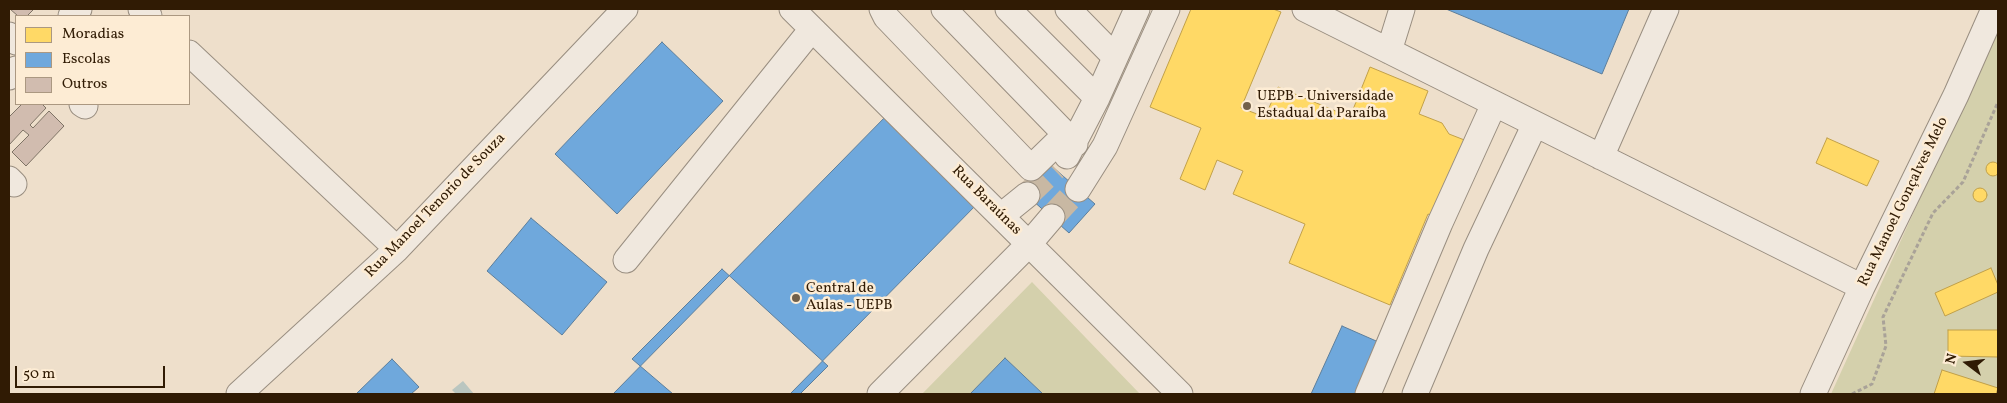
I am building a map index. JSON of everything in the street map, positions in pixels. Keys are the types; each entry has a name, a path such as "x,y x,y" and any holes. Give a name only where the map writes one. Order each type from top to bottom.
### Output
{"street":[{"name":"Rua Manoel Tenorio de Souza","path":"239,394 397,249 625,9"},
{"name":"Rua Baraúnas","path":"792,9 1029,244 1169,391"},
{"path":"882,9 886,17 1032,168 1070,139"},
{"path":"944,9 1070,139"},
{"path":"1008,9 1096,98"},
{"path":"1068,9 1115,57"},
{"path":"1136,9 1096,98 1070,139 1057,166 1080,186 1105,146 1168,9"},
{"path":"1305,9 1862,287"},
{"path":"1389,51 1402,9"},
{"path":"1601,158 1666,9"},
{"name":"Rua Manoel Gonçalves Melo","path":"1813,394 1862,287 1956,95 1994,9"},
{"path":"626,260 812,29"},
{"path":"190,55 397,249"},
{"path":"1368,394 1440,223 1494,104"},
{"path":"1415,394 1476,249 1535,124"},
{"path":"1001,216 1027,195"},
{"path":"880,394 1029,244 1052,217"}],"path":[{"path":"1852,394 1872,384 1886,346 1883,317 1932,216 1963,182 1998,102"},
{"path":"1932,216 1938,219"}],"shaded area":[{"path":"1998,27 1998,394 1831,394"},
{"path":"1032,282 1140,394 1043,394 1005,358 970,394 922,394"},
{"path":"463,381 474,394 456,394 452,390"}],"building: Moradias":[{"path":"1191,9 1273,9 1281,12 1241,108 1265,117 1278,87 1350,117 1370,67 1428,91 1419,114 1442,123 1449,134 1467,141 1435,217 1428,214 1390,305 1289,263 1305,224 1233,194 1243,171 1217,160 1205,190 1180,179 1201,128 1150,107"},
{"path":"1827,138 1879,161 1867,186 1816,163"},
{"path":"1993,162 1998,164 2000,169 1998,174 1993,176 1988,174 1986,169 1988,164"},
{"path":"1980,188 1985,190 1987,195 1985,200 1980,202 1975,200 1973,195 1975,190"},
{"path":"1991,268 1998,285 1998,292 1945,316 1935,293"},
{"path":"1948,330 1998,330 1998,357 1948,356"},
{"path":"1942,370 1998,388 1996,394 1934,394"}],"building: Escolas":[{"path":"1446,9 1629,9 1602,74"},
{"path":"662,42 723,101 617,214 555,154"},
{"name":"Central de Aulas - UEPB","path":"890,112 980,201 790,394 613,394"},
{"path":"1047,162 1095,204 1069,233 1022,191"},
{"path":"531,218 607,282 562,335 487,271"},
{"path":"722,269 828,366 800,394 673,394 632,359"},
{"path":"1342,326 1383,344 1360,394 1311,394"},
{"path":"1005,358 1043,394 970,394"},
{"path":"392,359 419,387 411,394 356,394"}],"building: Outros":[{"path":"10,9 34,9 28,15 17,15"},
{"path":"21,105 43,105 46,108 30,125 33,128 49,111 64,126 26,166 12,152 29,135 23,130 9,145 9,117"}],"tunnel":[{"path":"1027,195 1055,168"},
{"path":"1052,217 1078,189"}],"place":[{"name":"UEPB - Universidade Estadual da Paraíba","path":"1247,106"},
{"name":"Central de Aulas - UEPB","path":"796,298"}]}
